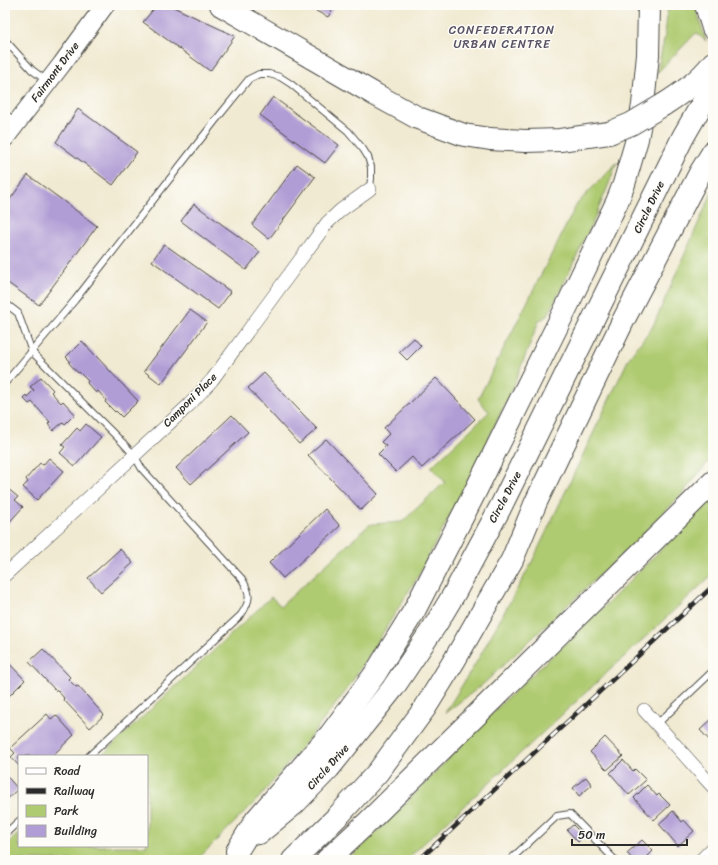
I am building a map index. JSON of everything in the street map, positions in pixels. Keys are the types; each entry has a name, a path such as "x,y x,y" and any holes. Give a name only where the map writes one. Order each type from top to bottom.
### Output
{"highway":[{"path":"221,5 418,118 464,135 490,139 525,141 560,140 609,134 631,124 710,78"},
{"path":"232,856 256,820 330,735 375,674 414,611 572,297 614,209 624,184 637,139 646,81 649,5"},
{"path":"706,5 713,28"},
{"name":"Circle Drive","path":"232,856 294,804 329,768 393,688 436,624 500,508 683,137 710,78"},
{"path":"292,860 325,829 378,772 425,708 485,609 512,560 536,502 624,321 700,173 713,152"},
{"path":"327,860 368,822 713,482"},
{"path":"286,860 325,829"}],"street":[{"name":"Fairmont Drive","path":"5,138 11,118 48,82 105,5"},
{"name":"Camponi Place","path":"5,574 189,405 212,380 327,223 341,210 370,189"},
{"path":"644,710 713,787"},
{"path":"701,860 713,848"}],"lane":[{"path":"5,40 32,70 48,82"},
{"path":"5,383 80,294 215,121 250,79 259,74 269,74 280,77 291,84 348,131 368,157 371,167 370,189"},
{"path":"5,303 18,313 32,352 134,455 142,469 242,578 248,588 249,597 247,606 241,615 90,755"},
{"path":"656,725 713,671"},
{"path":"510,860 557,816 570,814 615,860"},
{"path":"5,834 18,822"}],"green space":[{"path":"668,5 695,5 706,41 696,33 657,73 665,35"},
{"path":"617,162 592,224 560,291 548,315 539,321 511,392 464,489 417,578 346,691 307,741 258,799 197,860 5,860 5,846 18,834 18,847 148,847 148,755 102,755 271,597 281,606 369,525 402,522 445,482 431,467 489,412 478,399 577,204"},
{"path":"713,190 713,456 682,494 631,546 481,686 445,713 477,661 531,564 629,358 653,326"},
{"path":"713,497 713,574 406,860 348,860 404,805 504,701 604,607"}],"building":[{"path":"157,5 169,5 235,36 210,71 143,22"},
{"path":"304,5 335,5 328,17"},
{"path":"273,97 339,145 325,163 260,115"},
{"path":"78,109 137,152 113,185 56,142"},
{"path":"297,164 315,177 269,239 252,225"},
{"path":"28,175 97,226 39,305 5,281 5,206"},
{"path":"194,204 260,252 246,270 181,221"},
{"path":"164,244 231,292 218,309 152,261"},
{"path":"190,310 207,322 161,384 144,371"},
{"path":"414,338 421,346 407,360 399,352"},
{"path":"82,341 138,401 122,417 105,402 106,400 98,391 96,393 87,383 88,381 69,363 70,361 66,357"},
{"path":"264,373 317,429 299,444 248,388"},
{"path":"41,377 53,390 51,392 61,403 63,401 75,414 65,424 63,422 53,431 48,424 50,422 32,402 29,404 23,398 26,395 27,397 34,390 30,387"},
{"path":"436,378 475,419 422,468 412,457 396,472 378,454 386,446 381,442 389,434 384,428"},
{"path":"232,415 248,432 191,484 176,468"},
{"path":"86,424 101,437 75,466 60,453 65,447 62,445 77,428 80,431"},
{"path":"326,439 378,494 361,510 308,455"},
{"path":"49,458 64,471 37,500 23,487 28,482 26,479 40,463 43,465"},
{"path":"7,488 18,497 15,500 23,507 5,527 5,491"},
{"path":"325,509 340,526 283,578 269,563"},
{"path":"120,549 133,563 101,592 88,578"},
{"path":"43,649 70,677 68,679 76,687 78,686 104,715 90,728 63,699 64,698 57,690 56,691 29,662"},
{"path":"5,659 25,680 5,700"},
{"path":"47,714 51,719 56,715 74,735 53,755 18,755 18,765 11,757 15,753 10,748"},
{"path":"713,718 713,744 700,730"},
{"path":"605,737 623,756 607,770 590,752"},
{"path":"623,760 633,771 635,769 646,780 629,795 610,773"},
{"path":"5,774 18,789 5,801"},
{"path":"586,777 592,785 579,796 573,788"},
{"path":"647,785 657,796 659,794 670,805 654,820 634,798"},
{"path":"673,811 682,822 684,820 694,831 678,846 659,824"},
{"path":"573,825 584,836 578,842 567,830"},
{"path":"642,840 653,851 644,860 633,860 627,853"}],"railway":[{"path":"419,860 713,586"}],"district":[{"name":"CONFEDERATION URBAN CENTRE","path":"502,37"}]}
